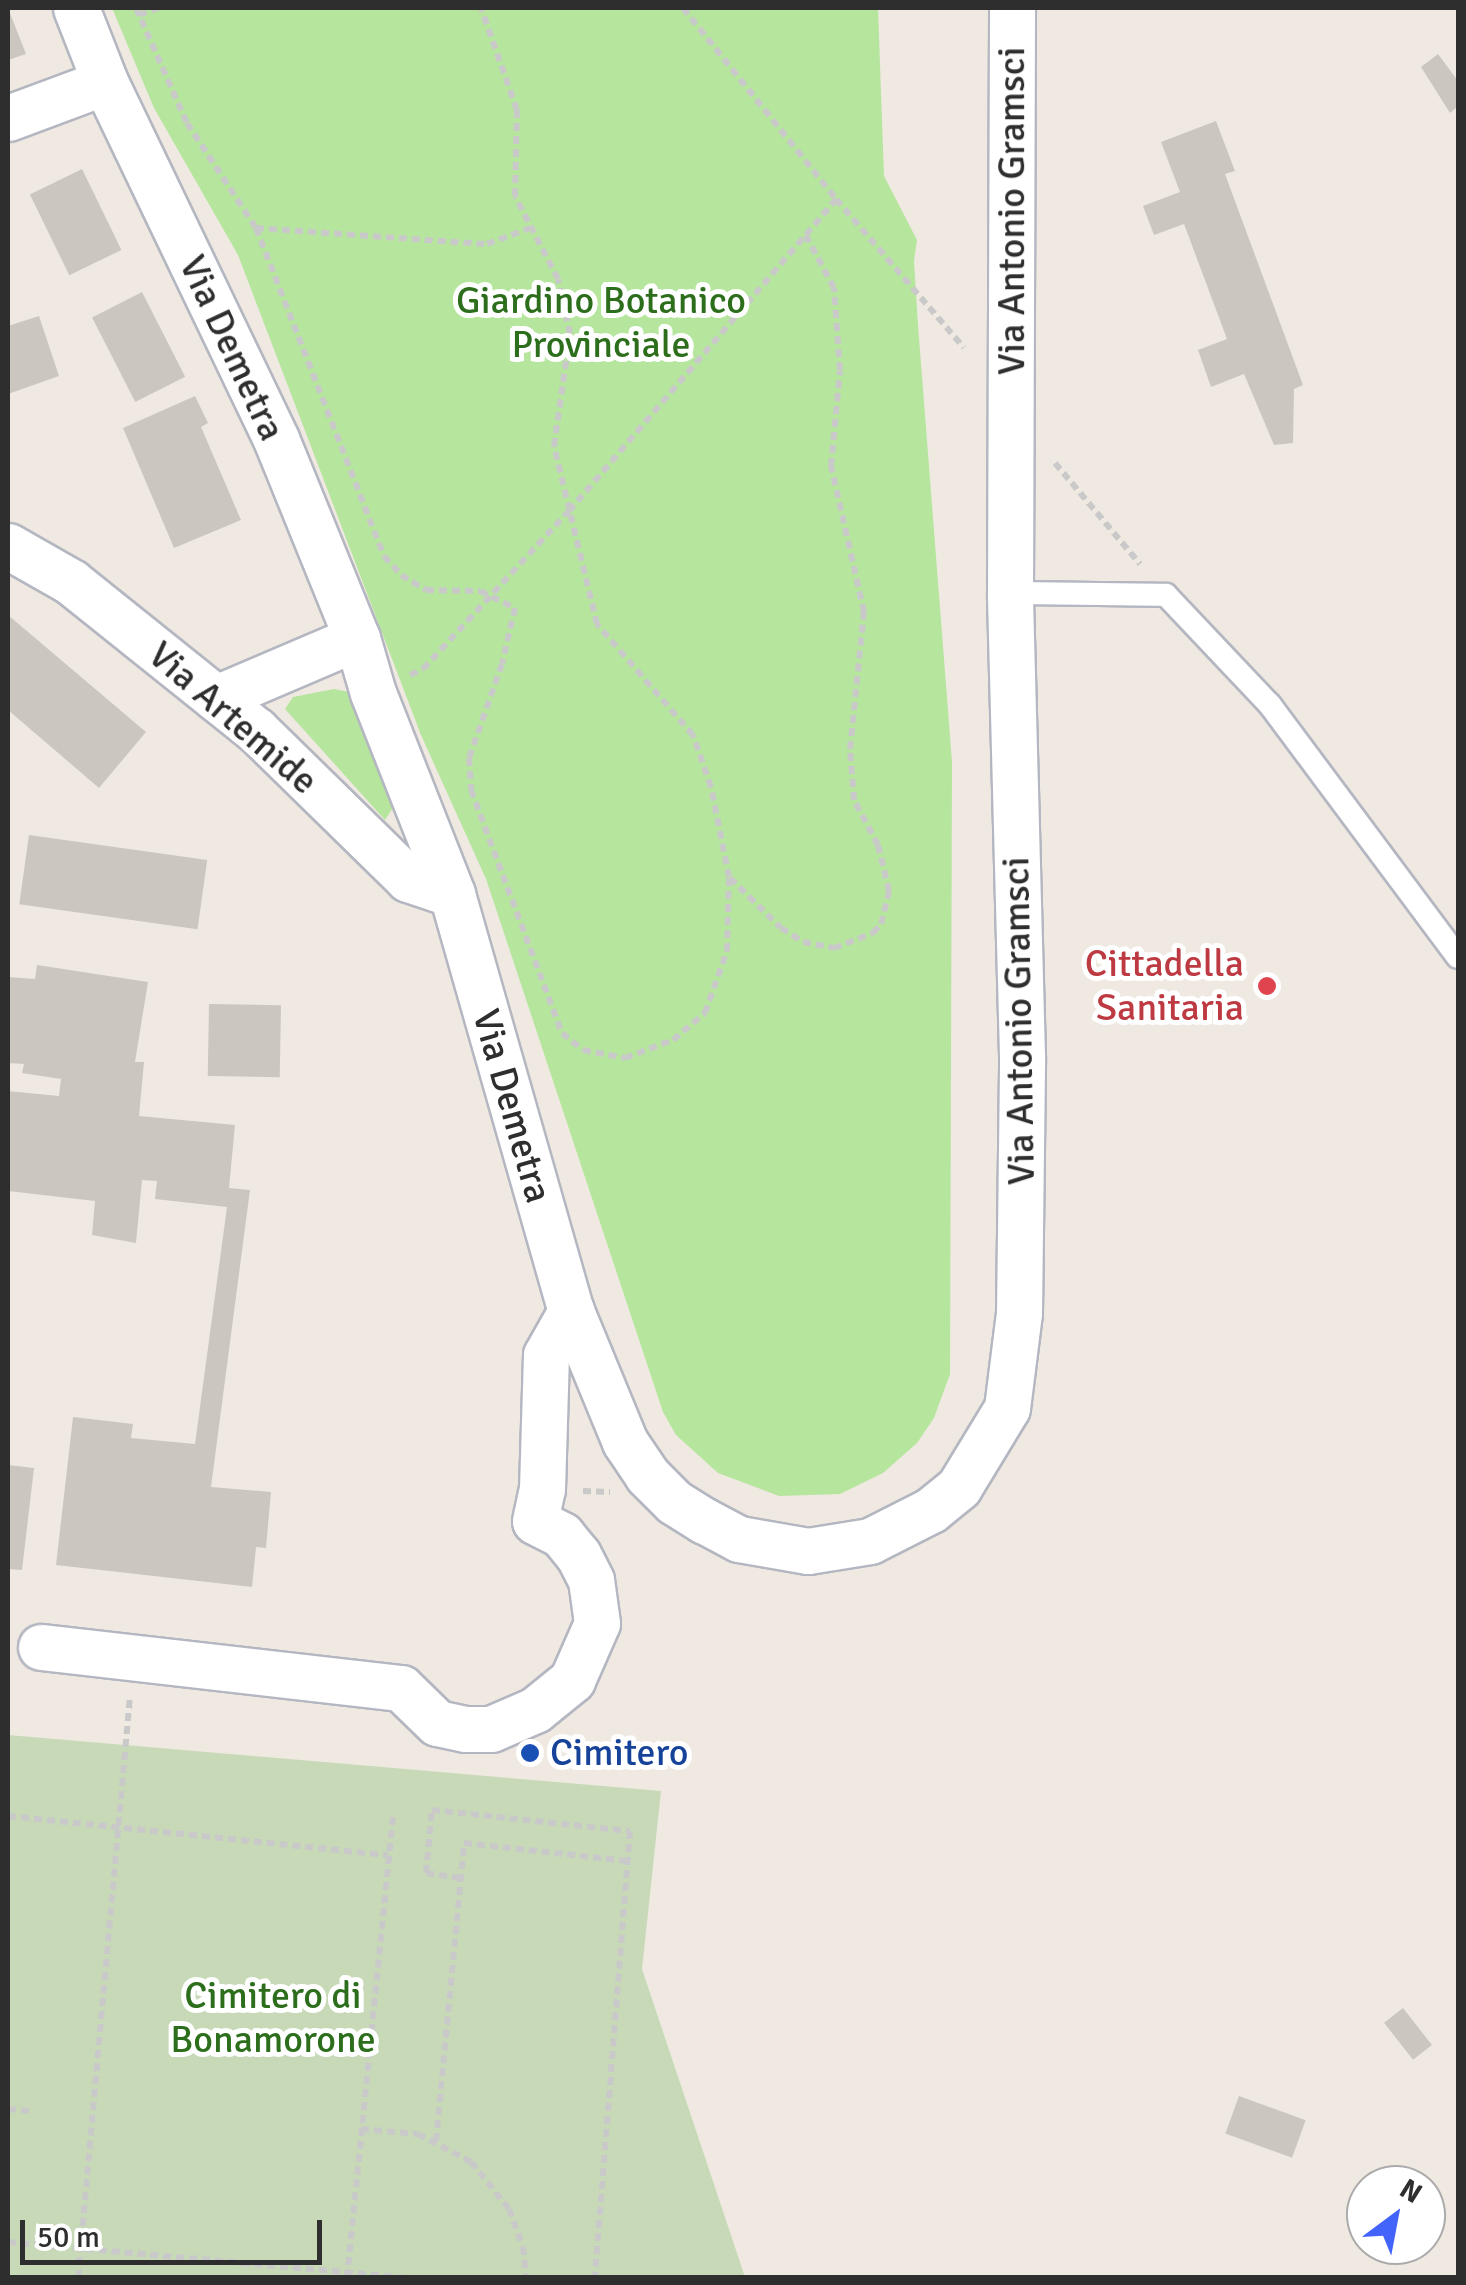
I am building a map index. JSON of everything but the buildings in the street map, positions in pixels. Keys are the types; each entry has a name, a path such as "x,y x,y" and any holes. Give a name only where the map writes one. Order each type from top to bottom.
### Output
{"street":[{"name":"Via Demetra","path":"76,8 105,82 276,439 357,638 373,693 452,894 570,1310"},
{"name":"Via Antonio Gramsci","path":"570,1310 625,1442 647,1475 674,1502 739,1539 808,1551 870,1541 931,1510 959,1487 986,1449 1007,1408 1020,1312 1022,1056 1010,593 1012,8"},
{"path":"8,118 105,82"},
{"name":"Via Artemide","path":"8,546 71,582 256,730 408,879 452,894"},
{"path":"216,698 357,638"},
{"path":"41,1647 401,1688 438,1724 492,1730 535,1710 572,1680 596,1632 596,1601 578,1555 562,1535 535,1521 542,1488 546,1355 570,1310"}],"lane":[{"path":"1010,593 1166,595 1270,705 1458,957"}],"path":[{"path":"158,8 137,11 187,122 256,228 384,556 401,576 426,590 457,588 492,595 515,608 502,664 469,758 471,790 562,1033 583,1050 625,1058 673,1040 705,1013 727,950 729,877 711,786 693,735 597,624 554,446 570,334 558,279 515,196 516,110 481,8"},
{"path":"684,8 836,198 964,348"},
{"path":"373,693 423,669 569,511 836,198"},
{"path":"256,228 487,244 530,228"},
{"path":"729,877 781,928 804,942 834,948 873,933 881,924 889,891 878,846 854,800 850,749 864,612 831,466 840,370 834,288 806,234"},
{"path":"1055,462 1166,595"},
{"path":"568,1491 619,1492"},
{"path":"78,2278 134,1656"},
{"path":"460,1878 426,1873 432,1810 630,1831 595,2278"},
{"path":"347,2275 392,1814"},
{"path":"8,1816 388,1855"},
{"path":"436,2141 464,1843 628,1861"},
{"path":"8,2109 32,2111"},
{"path":"361,2129 399,2130 436,2141 471,2162 498,2192 517,2228 526,2278"},
{"path":"8,2242 410,2278"}],"green space":[{"name":"Giardino Botanico Provinciale","path":"112,8 878,8 884,176 917,240 914,261 918,325 952,762 950,1374 934,1418 917,1443 883,1473 840,1494 779,1496 718,1473 676,1435 663,1412 486,879 421,735 238,255 154,108"},
{"path":"334,689 354,693 394,806 385,820 285,709 293,697"},
{"name":"Cimitero di Bonamorone","path":"8,1735 661,1791 642,1969 745,2277 8,2277"}],"place":[{"name":"Cittadella Sanitaria","path":"1267,986"},
{"name":"Cimitero","path":"530,1753"}]}
